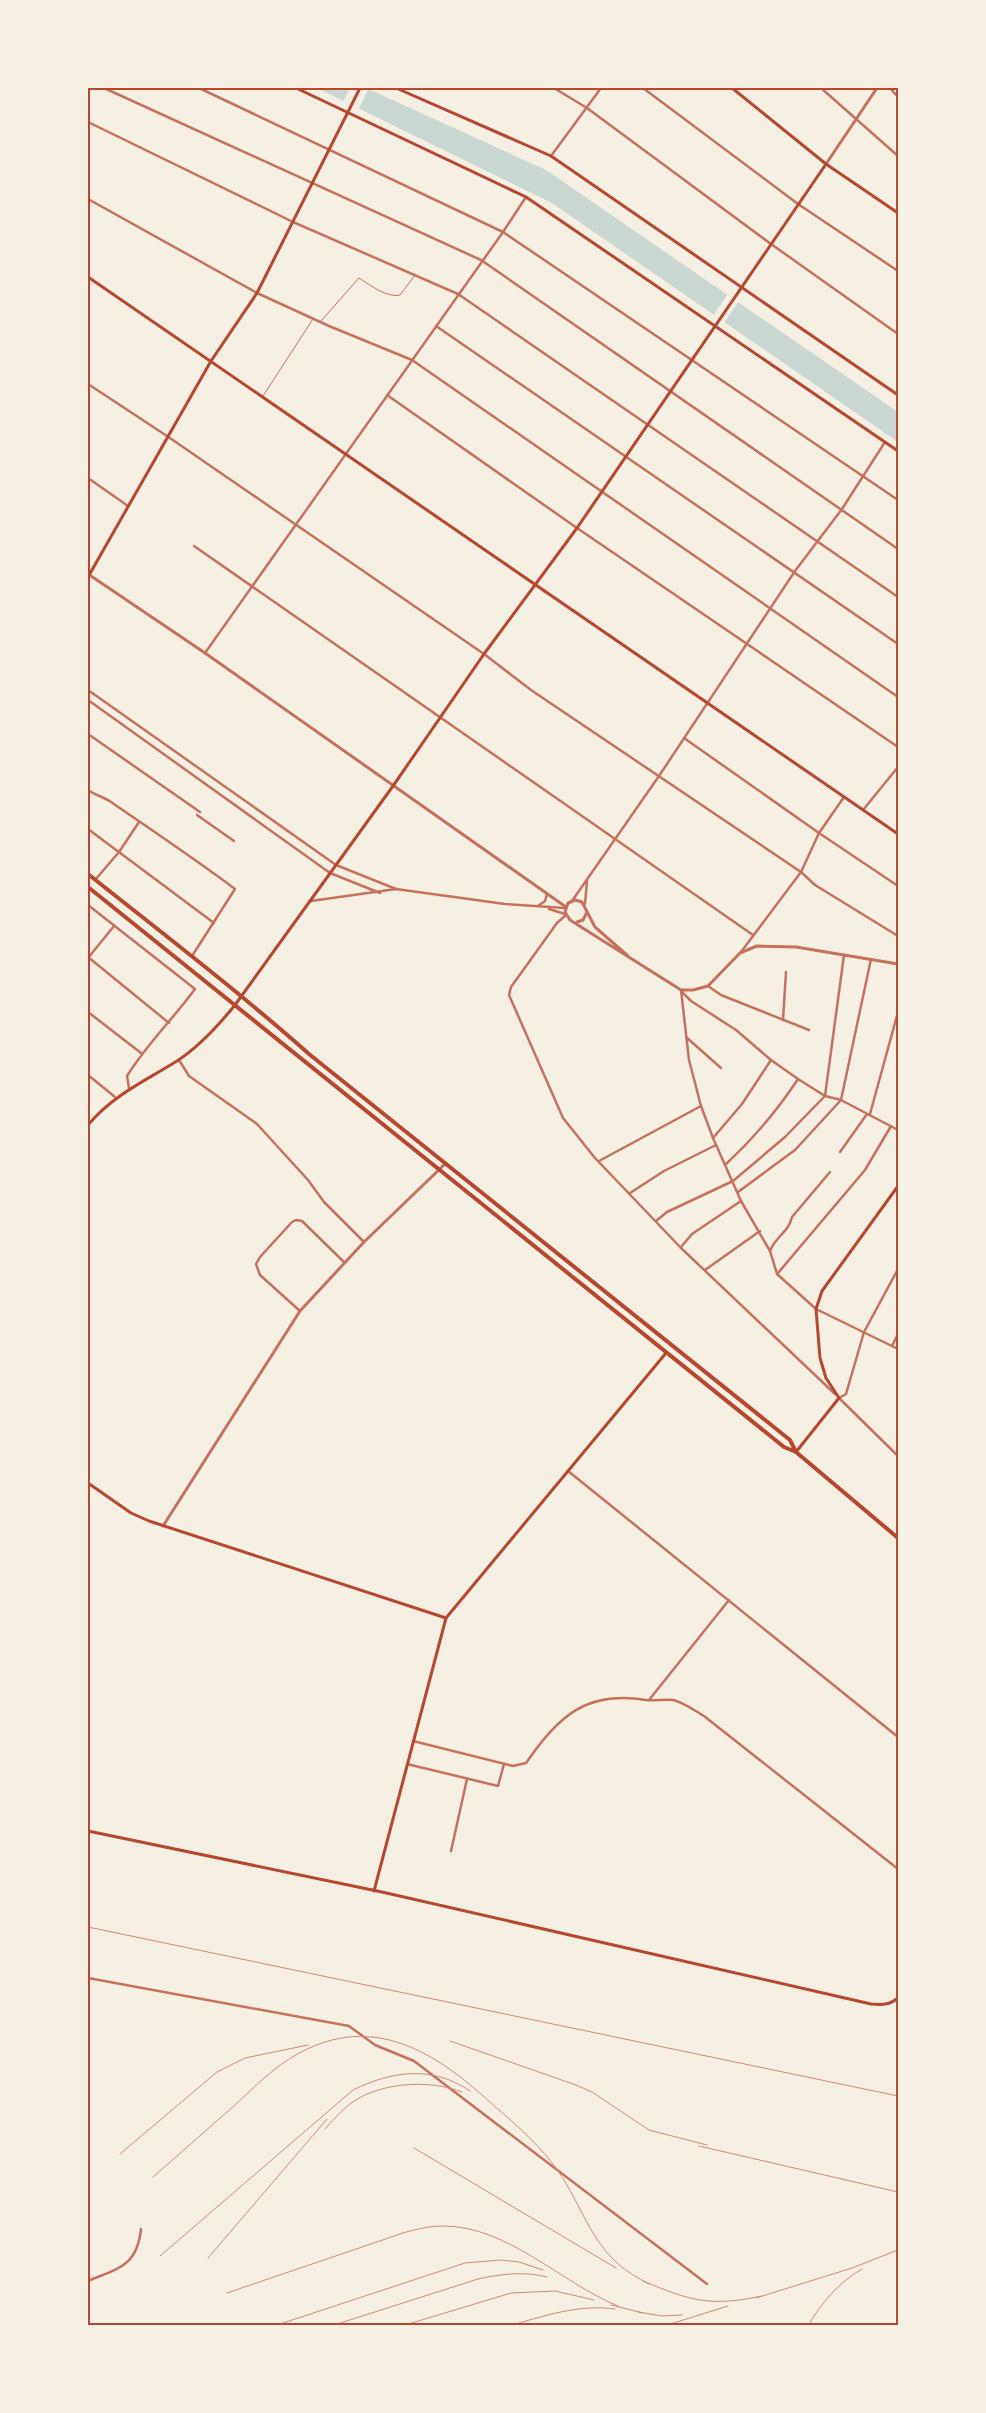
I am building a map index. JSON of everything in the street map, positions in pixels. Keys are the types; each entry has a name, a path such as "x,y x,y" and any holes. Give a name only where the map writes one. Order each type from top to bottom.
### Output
{"main road":[{"path":"296,88 349,109 526,197 716,324 898,451"},
{"path":"88,575 211,361 257,293 360,88"},
{"path":"396,88 551,156 898,395"},
{"path":"732,88 826,164 898,212"},
{"path":"88,1125 115,1097 179,1060 211,1033 242,996 393,786 484,654 578,528 672,392 692,358 826,164"},
{"path":"88,277 898,834"},
{"path":"88,874 190,957 242,996 310,1054 790,1440 796,1452"},
{"path":"88,887 303,1062 632,1324 666,1354 784,1447 796,1452 898,1538"},
{"path":"303,1062 310,1054"},
{"path":"796,1452 839,1398 826,1378 820,1358 816,1309 822,1291 898,1186"},
{"path":"632,1324 638,1317"},
{"path":"374,1891 446,1618 673,1346"},
{"path":"88,1483 131,1513 163,1526 446,1618"},
{"path":"88,1831 374,1891 871,2004 882,2005 892,2003 898,1998"}],"street":[{"path":"104,88 481,260 898,549"},
{"path":"199,88 503,232 692,358 898,500"},
{"path":"554,88 587,108 771,244 898,334"},
{"path":"551,156 602,88"},
{"path":"643,88 798,204 898,272"},
{"path":"821,88 898,156"},
{"path":"826,164 877,88"},
{"path":"890,88 898,97"},
{"path":"88,122 293,222 458,294 898,597"},
{"path":"205,654 526,197"},
{"path":"88,199 257,293 313,319 412,360 898,697"},
{"path":"436,326 898,644"},
{"path":"88,384 167,436 484,654 531,690 801,872 815,885 898,936"},
{"path":"387,395 898,748"},
{"path":"885,442 842,509 795,572 615,841 588,880 566,907 565,914 511,988 509,995 563,1118 598,1161 681,1248 898,1456"},
{"path":"88,478 128,506"},
{"path":"194,546 615,841 753,935"},
{"path":"88,575 205,654 566,907"},
{"path":"88,690 336,864 396,889 537,906 565,914 570,920 576,922 681,990 691,1001 736,1030 771,1060 798,1079 825,1096 841,1100 898,1130"},
{"path":"88,700 330,873 380,893"},
{"path":"88,734 234,841"},
{"path":"684,738 819,834 898,886"},
{"path":"863,810 898,767"},
{"path":"88,790 109,801 138,822 179,847 235,889 190,957"},
{"path":"681,990 692,990 708,986 740,953 801,872 819,834 844,797"},
{"path":"96,880 119,852 138,822"},
{"path":"88,829 214,923"},
{"path":"588,880 585,904 595,927 628,956"},
{"path":"311,900 380,893 396,889"},
{"path":"537,906 544,901 547,894"},
{"path":"571,901 579,900 585,904"},
{"path":"88,904 195,990 141,1054 127,1076 129,1088"},
{"path":"543,907 566,907"},
{"path":"576,922 583,920 587,910"},
{"path":"114,926 88,958 169,1023"},
{"path":"740,953 757,946 796,947 898,964"},
{"path":"656,1220 668,1212 732,1181 785,1137 825,1096 844,955"},
{"path":"738,1192 795,1150 841,1100 871,959"},
{"path":"782,1020 786,972"},
{"path":"708,986 721,995 810,1030"},
{"path":"681,990 689,1060 701,1106 741,1201 760,1231 770,1251 778,1274 816,1309 898,1349"},
{"path":"88,1012 141,1054"},
{"path":"840,1152 869,1114 898,1012"},
{"path":"685,1036 721,1068"},
{"path":"179,1060 189,1076 261,1128 308,1180 324,1202 364,1242"},
{"path":"713,1138 742,1104 771,1060"},
{"path":"88,1075 115,1097"},
{"path":"726,1164 751,1142 779,1108 798,1079"},
{"path":"598,1161 701,1106"},
{"path":"778,1274 865,1170 891,1126"},
{"path":"630,1193 664,1171 716,1145"},
{"path":"163,1526 300,1311 364,1242 447,1163"},
{"path":"770,1251 773,1241 790,1226 792,1217 830,1172"},
{"path":"681,1248 692,1234 741,1201"},
{"path":"300,1311 260,1276 256,1264 260,1257 292,1222 296,1220 302,1222 345,1262"},
{"path":"704,1270 760,1231"},
{"path":"839,1398 846,1394 864,1332 898,1270"},
{"path":"892,1346 898,1334"},
{"path":"568,1471 898,1737"},
{"path":"649,1700 728,1600"},
{"path":"413,1741 513,1766 526,1763 548,1733 582,1706 596,1700 617,1698 674,1700 704,1716 898,1869"},
{"path":"407,1764 498,1786 504,1764"},
{"path":"451,1851 467,1779"},
{"path":"88,1978 349,2026 375,2045 414,2061 707,2284"},
{"path":"88,2281 130,2262 139,2246 141,2229"}],"lane":[{"path":"320,322 360,278 390,295 396,296 400,295 415,275"},
{"path":"262,397 313,319"}],"shaded area":[{"path":"317,88 366,88 546,170 898,412 898,442 552,203"}],"pier":[{"path":"350,88 369,88 358,110 343,102"},
{"path":"729,292 740,299 723,325 712,317"}],"railway":[{"path":"88,1927 898,2096"},
{"path":"153,2177 270,2073 302,2052 328,2041 353,2037 378,2038 403,2044 427,2055 451,2070 518,2127 556,2168 591,2230 607,2253 625,2269 649,2284"},
{"path":"450,2041 592,2092 649,2130 707,2145"},
{"path":"120,2154 217,2072 245,2058 308,2045"},
{"path":"160,2256 353,2090 382,2078 397,2075 427,2074 441,2077 470,2091"},
{"path":"325,2129 354,2101 383,2089 410,2084 424,2084 462,2092"},
{"path":"208,2258 327,2119"},
{"path":"699,2146 898,2192"},
{"path":"414,2148 616,2268"},
{"path":"227,2293 406,2232 443,2226 467,2228 490,2235 512,2245 576,2284 618,2306"},
{"path":"756,2298 852,2268 898,2250"},
{"path":"274,2326 465,2263 501,2260 519,2262 543,2270"},
{"path":"808,2326 831,2294 862,2269"},
{"path":"331,2326 478,2279 512,2274 530,2274 547,2277"},
{"path":"643,2281 701,2300 728,2301 762,2296"},
{"path":"402,2326 511,2293 555,2291 594,2300"},
{"path":"611,2305 643,2313"},
{"path":"664,2326 728,2306"},
{"path":"509,2326 574,2310 588,2308 615,2309"},
{"path":"638,2312 662,2316 682,2315"}]}
